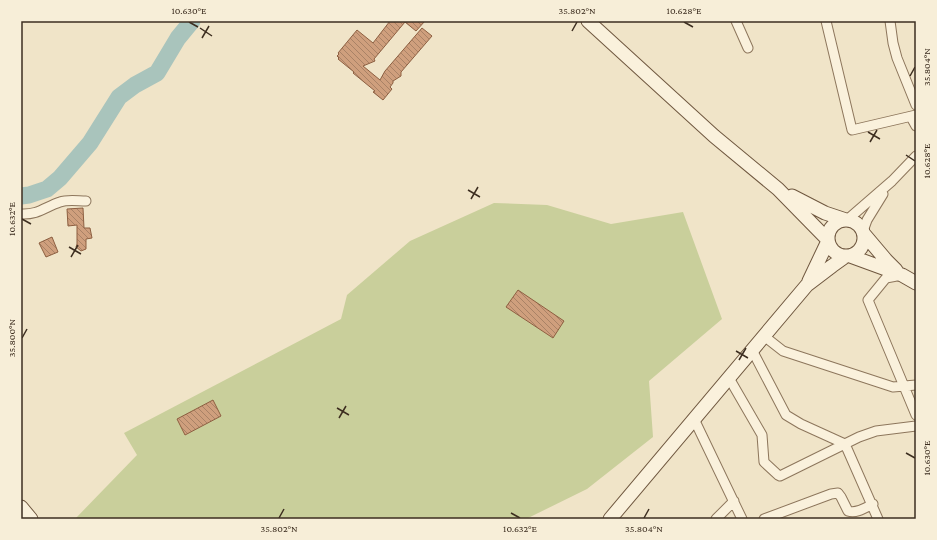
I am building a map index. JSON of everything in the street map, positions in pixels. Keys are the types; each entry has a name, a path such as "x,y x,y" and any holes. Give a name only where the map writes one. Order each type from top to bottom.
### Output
{"main road":[{"path":"588,21 714,136 778,189 828,240 832,250 841,256 848,256 902,275 916,283"},
{"path":"778,189 810,206 857,223 863,233 886,260 902,275"},
{"path":"807,285 828,240 831,228 835,224 847,220"},
{"path":"610,519 807,285 832,266 860,250 864,240 863,233"},
{"path":"21,507 31,519"}],"street":[{"path":"736,21 748,48"},
{"path":"826,21 852,130 914,116 916,126"},
{"path":"890,21 897,58 916,105"},
{"path":"847,220 892,181 916,156"},
{"path":"863,233 873,208 892,181"},
{"path":"21,214 36,213 65,200 86,201"},
{"path":"902,275 886,278 868,300 916,415"},
{"path":"764,336 783,351 893,387 916,385"},
{"path":"752,350 786,414 801,424 845,444 873,504 878,519"},
{"path":"729,378 762,435 764,462 780,476 859,437 876,431 916,426"},
{"path":"694,419 742,519"},
{"path":"764,519 831,494 838,493 850,512 854,513 873,504"},
{"path":"716,519 734,501"}],"green space":[{"path":"494,203 547,205 611,224 683,212 722,319 649,381 653,437 587,489 526,519 75,519 137,455 124,433 341,319 347,295 410,241"}],"building":[{"path":"390,21 425,21 416,31 405,22 374,59 375,61 363,66 380,80 385,71 422,28 432,36 401,72 401,76 393,81 390,87 392,89 383,100 373,92 375,91 338,59 339,58 337,56 357,30 373,43"},
{"path":"83,208 84,228 90,228 92,238 86,239 86,249 81,251 76,247 77,225 68,226 67,209"},
{"path":"52,237 58,252 46,257 39,243"},
{"path":"518,290 564,321 553,338 506,307"},
{"path":"213,400 221,416 185,435 177,419"}],"waterway":[{"path":"21,196 47,189 60,178 90,143 119,97 135,85 157,73 178,38 192,21"}]}
